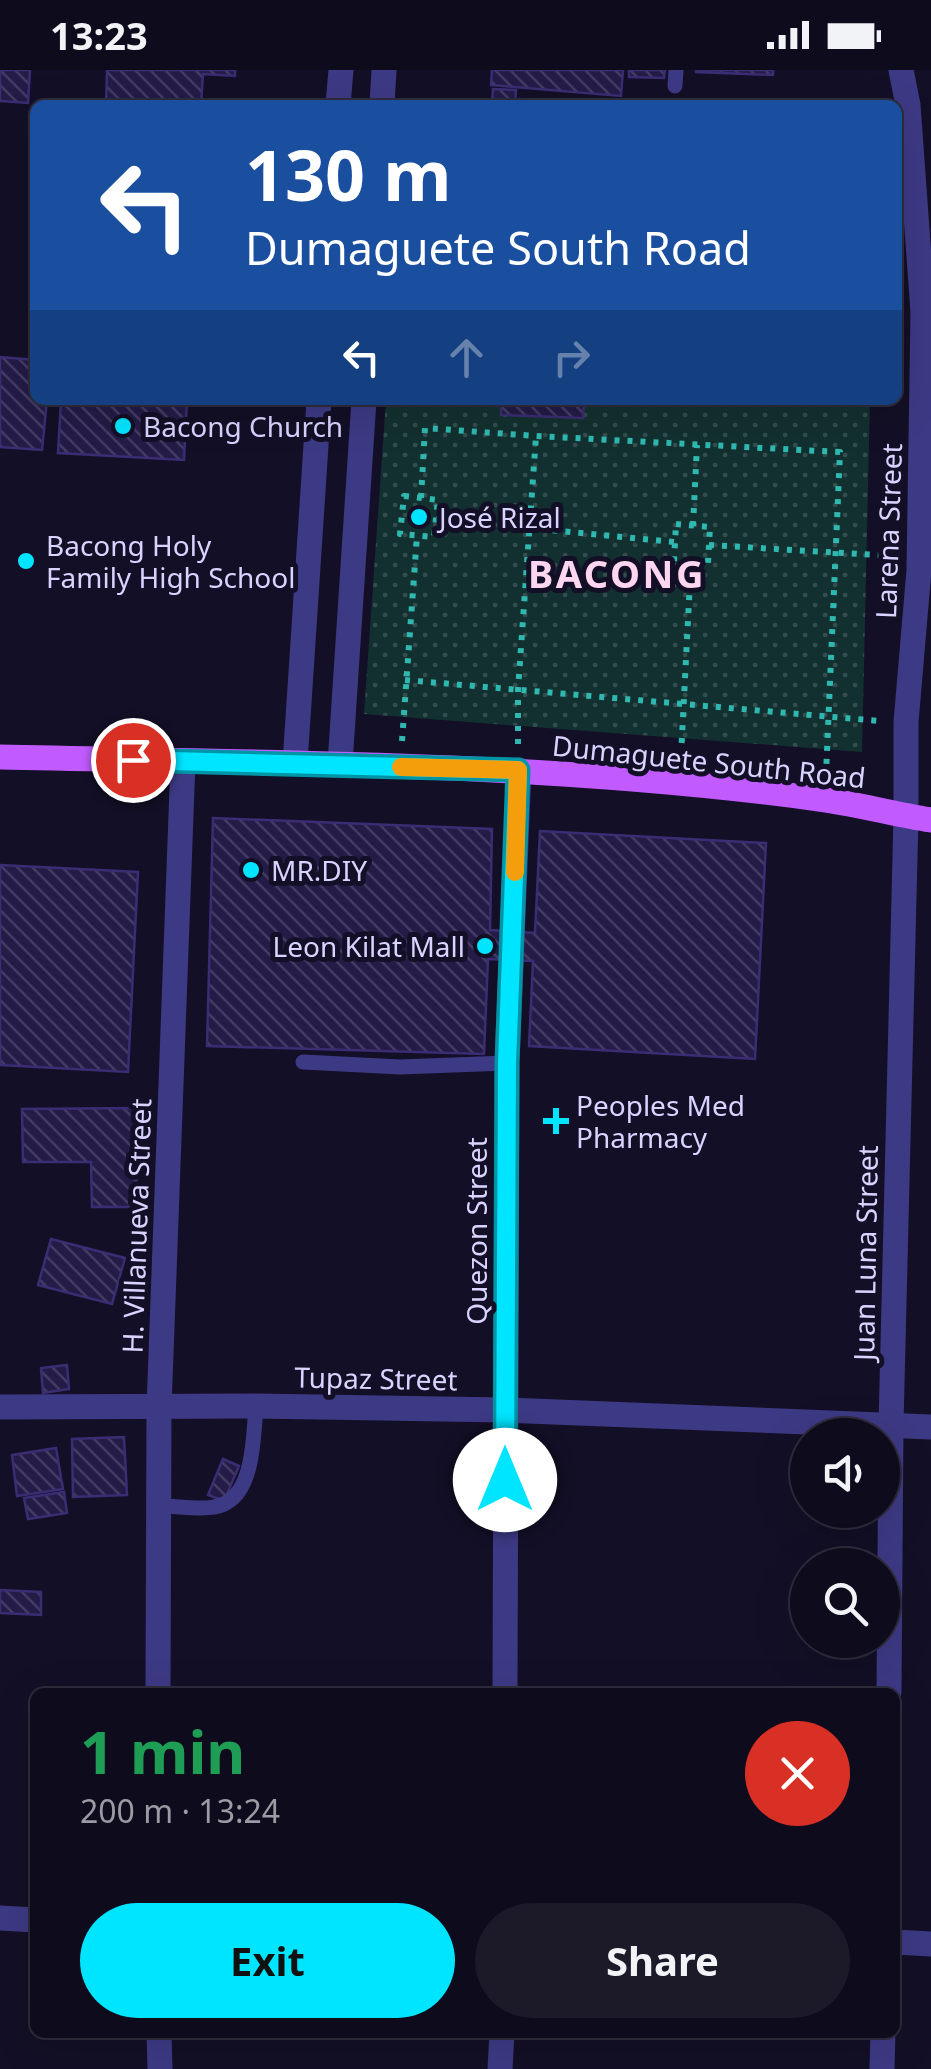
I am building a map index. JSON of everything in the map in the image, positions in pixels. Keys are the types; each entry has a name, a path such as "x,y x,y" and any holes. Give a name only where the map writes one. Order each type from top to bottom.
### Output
{"main road":[{"name":"Dumaguete South Road","path":"0,757 518,770 680,782 824,799 918,818"}],"street":[{"path":"338,100 340,70"},
{"path":"382,100 384,70"},
{"name":"Larena Street","path":"902,70 927,313 923,566 906,722 918,818"},
{"path":"296,763 319,405"},
{"path":"340,764 364,405"},
{"name":"H. Villanueva Street","path":"158,1688 160,1408 183,761"},
{"name":"Quezon Street","path":"505,1688 507,1063 518,770"},
{"name":"Juan Luna Street","path":"891,1418 918,818"},
{"name":"Tupaz Street","path":"0,1407 504,1410 790,1421"},
{"name":"Tupaz Street","path":"900,1425 931,1426"},
{"name":"Juan Luna Street","path":"888,1688 890,1528"},
{"path":"0,1918 30,1920"},
{"path":"900,1942 931,1944"},
{"path":"159,2038 160,2069"},
{"path":"500,2069 502,2038"},
{"path":"882,2069 883,2038"}],"lane":[{"path":"304,1062 400,1067 507,1063"},
{"path":"159,1506 214,1508 230,1502 250,1468 256,1406"}],"path":[{"path":"421,498 425,428 840,452 824,799"},
{"path":"518,770 518,690 536,436"},
{"path":"693,526 697,445"},
{"path":"404,496 438,500 436,518 434,537 400,534 404,496"},
{"path":"436,518 675,542"},
{"path":"676,524 693,526 710,527 708,564 674,560 676,524"},
{"path":"400,767 417,536"},
{"path":"709,545 836,553 923,566"},
{"path":"680,782 691,562"},
{"path":"405,680 906,722"}],"green space":[{"path":"386,405 870,405 862,752 364,714"}],"building":[{"path":"0,70 30,70 28,103 0,101"},
{"path":"107,70 235,70 235,76 203,74 201,100 106,100"},
{"path":"492,70 623,70 621,96 491,85"},
{"path":"629,70 665,70 664,78 629,77"},
{"path":"773,70 773,75 696,72"},
{"path":"493,89 516,90 515,100 492,100"},
{"path":"0,357 30,360 30,405 46,405 42,450 0,447"},
{"name":"Bacong Church","path":"61,405 187,405 184,460 58,453"},
{"path":"502,405 584,405 583,418 501,415"},
{"name":"Leon Kilat Mall","path":"213,818 492,829 490,930 535,933 540,831 766,843 755,1059 529,1046 533,961 488,959 484,1054 207,1046"},
{"path":"0,865 138,872 128,1072 0,1065"},
{"path":"136,1108 137,1207 92,1207 91,1162 23,1162 22,1109"},
{"path":"51,1239 125,1258 112,1304 38,1285"},
{"path":"67,1365 69,1389 43,1393 41,1368"},
{"path":"124,1437 127,1495 73,1497 72,1439"},
{"path":"56,1448 63,1489 17,1496 12,1455"},
{"path":"223,1459 239,1466 224,1501 208,1495"},
{"path":"64,1492 67,1513 28,1519 24,1498"},
{"path":"0,1590 41,1592 41,1615 0,1613"}],"slow traffic":[{"path":"401,767 518,770 515,872"}],"place":[{"name":"Bacong Church","path":"123,426"},
{"name":"José Rizal","path":"419,517"},
{"name":"Bacong Holy Family High School","path":"26,561"},
{"name":"MR.DIY","path":"251,870"},
{"name":"Leon Kilat Mall","path":"485,946"},
{"name":"Peoples Med Pharmacy","path":"556,1121"}],"district":[{"name":"BACONG","path":"617,573"}],"route":[{"path":"133,760 518,770 507,1063 505,1480"}]}
